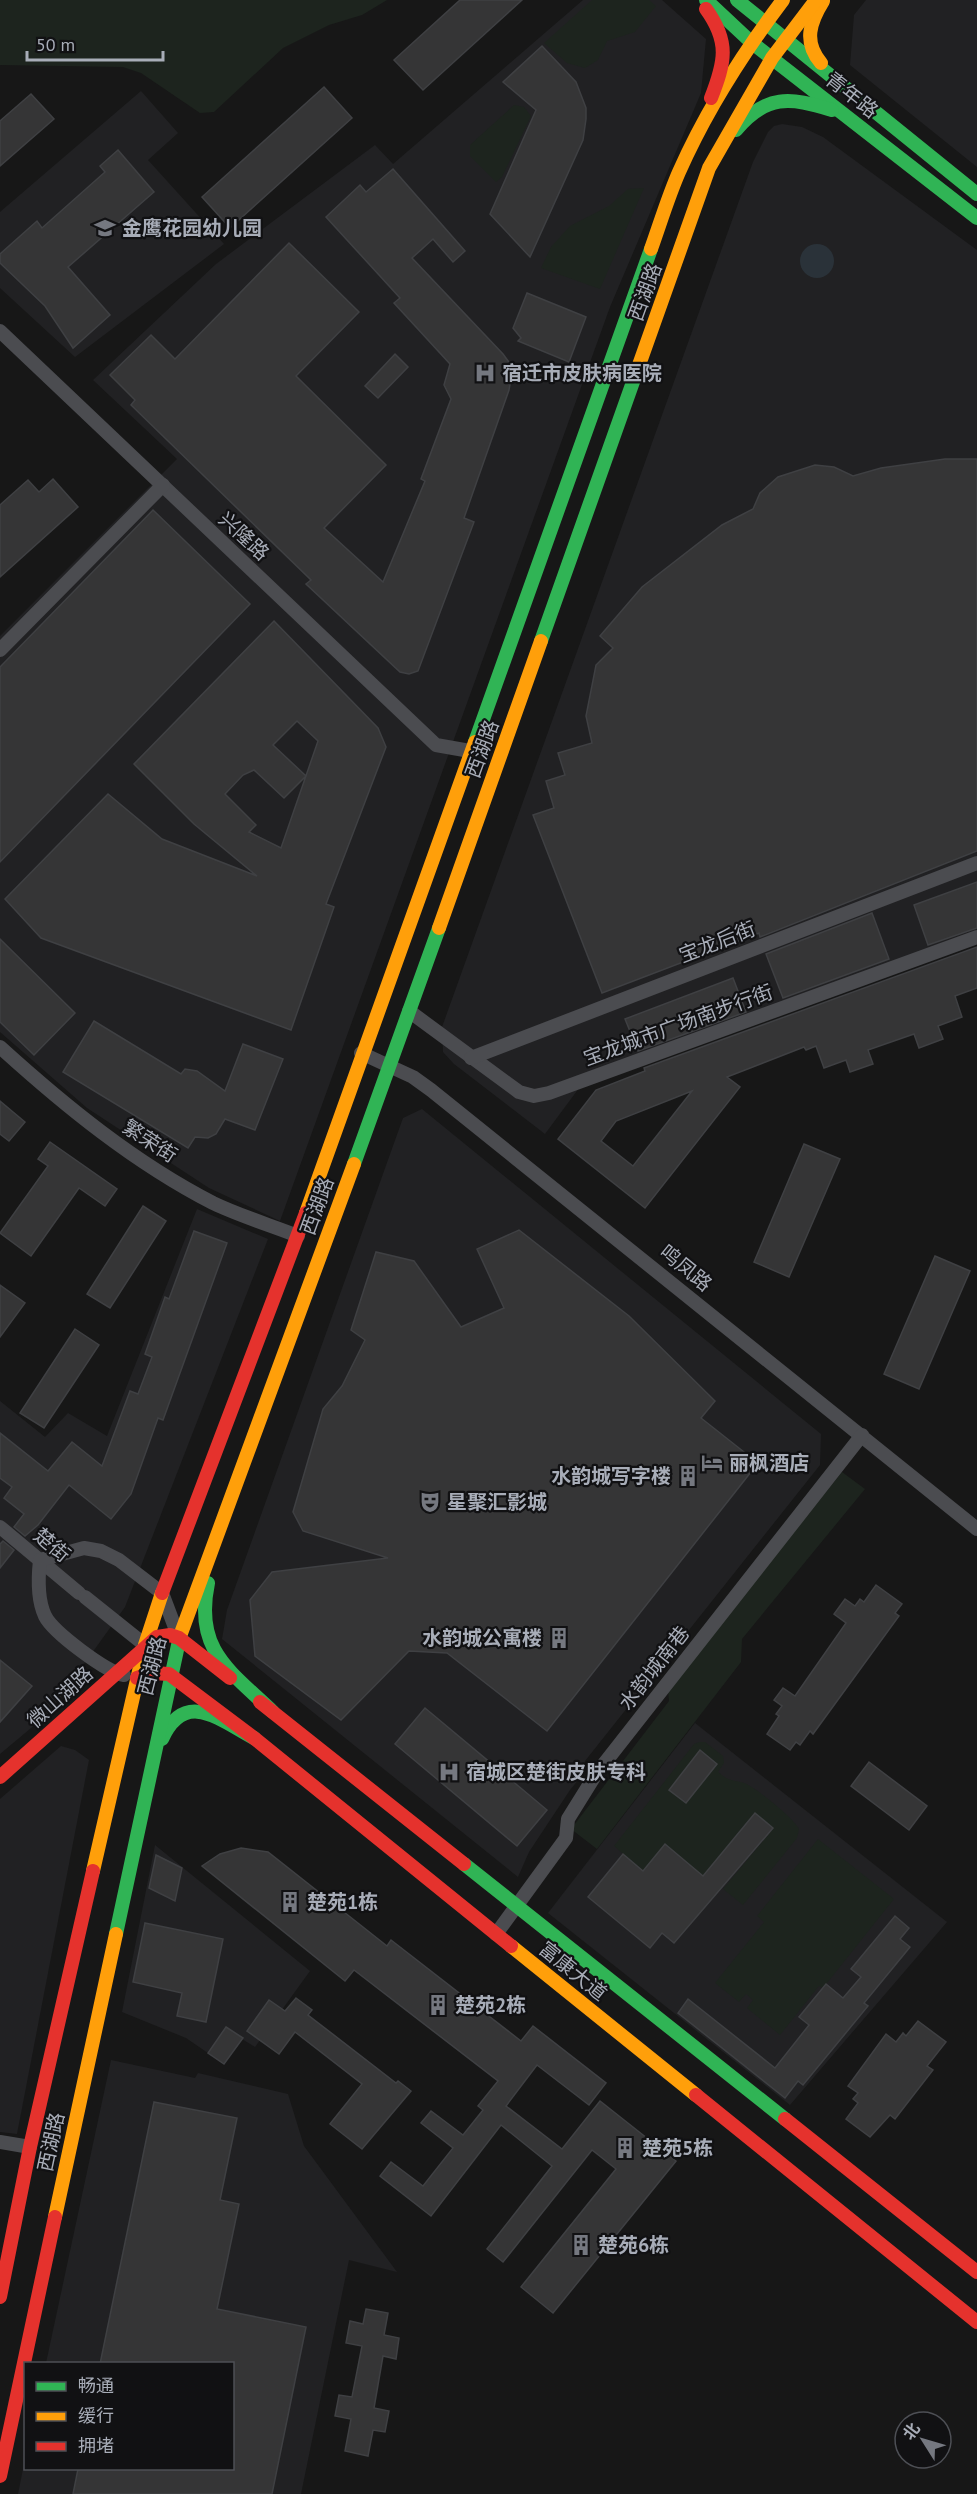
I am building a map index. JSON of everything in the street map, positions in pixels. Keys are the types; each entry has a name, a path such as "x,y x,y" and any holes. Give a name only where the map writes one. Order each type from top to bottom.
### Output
{"main road":[{"path":"689,152 715,87 724,54 719,27 698,0"},
{"name":"青年路","path":"706,0 751,42 977,218"},
{"name":"青年路","path":"737,0 977,194"},
{"name":"西湖路","path":"0,2297 30,2147 137,1678 162,1593 298,1236 361,1053 671,194 720,91 751,42 783,0"},
{"name":"西湖路","path":"0,2476 6,2417 169,1674 179,1638 390,1066 713,161 740,110 772,58 816,0"},
{"path":"824,0 808,34 808,46 817,59 857,98"},
{"path":"713,161 748,113 766,103 783,100 800,102 844,114"},
{"path":"219,1528 206,1594 204,1628 218,1654 273,1712"},
{"path":"146,1645 164,1635 179,1638"},
{"name":"富康大道","path":"179,1638 977,2272"},
{"name":"微山湖路","path":"0,1777 146,1645"},
{"path":"137,1678 152,1673 169,1674"},
{"name":"富康大道","path":"169,1674 254,1738 977,2322"},
{"path":"140,1809 166,1728 181,1711 202,1712 254,1738"}],"street":[{"name":"兴隆路","path":"0,331 436,745 470,751"},
{"path":"0,650 163,485"},
{"name":"宝龙后街","path":"471,1058 977,863"},
{"name":"宝龙城市广场南步行街","path":"409,1011 519,1092 534,1096 549,1093 977,937"},
{"name":"繁荣街","path":"0,1047 81,1119 192,1191 240,1214 298,1236"},
{"name":"鸣凤路","path":"361,1053 413,1077 431,1090 977,1528"},
{"name":"水韵城南巷","path":"496,1934 566,1838 568,1819 596,1774 862,1435"},
{"name":"楚街","path":"0,1527 146,1645"},
{"path":"137,1678 114,1673 99,1665 50,1624 45,1617 39,1587 40,1560 84,1548 101,1551 119,1560 162,1593 179,1638"},
{"path":"0,2142 30,2147"}],"shaded area":[{"path":"0,0 387,0 362,15 329,25 283,48 214,112 200,113 141,73 123,67 0,65"},
{"path":"583,0 662,0 706,39 701,93 610,307 280,1221 209,1188 87,1108 0,1032 0,636 177,459 93,380 216,264 375,145 393,164"},
{"path":"592,0 649,0 656,6 635,32 607,41 598,60 585,68 567,63 544,43"},
{"path":"866,0 977,0 977,167 850,65 854,15"},
{"name":"金鹰花园幼儿园","path":"141,91 178,133 148,160 224,244 75,357 0,288 0,212"},
{"path":"514,105 524,107 531,116 502,177 496,182 470,156 470,145"},
{"path":"782,124 802,127 823,137 977,250 977,941 585,1080 545,1134 454,1064 443,1052 442,1027 753,162 768,132 774,126"},
{"path":"644,188 600,289 541,268 551,247 570,226 609,206 628,189"},
{"path":"817,244 829,249 834,261 829,273 817,278 805,273 800,261 805,249"},
{"path":"422,1109 821,1434 820,1465 585,1761 583,1774 529,1852 518,1877 222,1639 227,1610 403,1118"},
{"path":"197,1209 268,1239 125,1607 49,1713 0,1754 0,1401 45,1437 68,1413 107,1436"},
{"path":"842,1472 865,1489 742,1639 741,1662 597,1849 571,1829 669,1701 668,1690"},
{"path":"695,1723 947,1922 790,2105 548,1913"},
{"path":"705,1742 723,1756 724,1763 718,1772 728,1779 744,1783 756,1790 782,1811 799,1829 797,1838 743,1905 723,1889 773,1829 755,1814 703,1876 643,1871 614,1846 694,1744"},
{"path":"61,1746 75,1750 89,1760 17,2134 0,2132 0,1799"},
{"path":"818,1839 894,1899 823,1988 819,1986 780,2035 747,2008 753,2000 746,1994 739,2002 715,1983 764,1922 757,1916"},
{"path":"155,1845 310,1971 255,2047 242,2039 224,2064 186,2038 122,2012"},
{"path":"111,2060 195,2078 198,2073 288,2094 304,2146 397,2272 349,2260 301,2494 18,2494 24,2464 24,2470 234,2470 234,2362 46,2362"}],"building":[{"path":"460,0 522,0 423,90 394,60"},
{"path":"542,46 576,82 586,108 586,119 583,140 530,257 490,214 536,110 503,82"},
{"path":"324,87 352,118 230,228 202,197"},
{"path":"31,94 54,119 0,166 0,121"},
{"path":"118,150 154,192 68,267 110,315 73,348 45,306 0,263 0,254 37,221 42,228 105,172 100,166"},
{"path":"393,169 465,251 453,262 433,239 412,258 503,354 511,365 512,372 509,390 464,518 474,522 418,671 409,674 400,672 306,584 311,580 131,405 135,400 110,375 151,335 175,359 289,243 359,312 296,376 386,465 324,528 383,582 425,481 421,479 451,399 444,385 450,364 394,303 400,298 326,217 360,185 366,192"},
{"path":"527,293 586,317 569,362 518,341 521,338 513,328"},
{"path":"395,354 408,367 378,398 365,386"},
{"path":"945,459 977,459 977,851 760,937 759,933 602,993 533,815 554,808 546,781 565,775 558,753 592,743 586,716 596,665 613,648 600,636 642,587 722,525 753,509 760,493 778,477 815,465 834,467 853,476 881,468"},
{"path":"53,479 78,507 0,577 0,505 28,480 39,492"},
{"path":"153,510 250,604 0,862 0,667"},
{"path":"274,621 378,728 386,747 326,904 334,907 291,1030 41,938 5,899 108,794 162,839 257,876 194,824 134,764","holes":["297,721 318,741 306,776 273,745","254,770 284,798 306,776 281,848 249,832 256,825 225,794 243,775"]},
{"path":"977,882 977,928 928,945 914,905"},
{"path":"872,913 889,959 783,998 766,954"},
{"path":"0,939 75,1013 34,1055 0,1022"},
{"path":"977,947 977,988 955,996 962,1017 938,1026 943,1039 919,1048 914,1034 868,1050 873,1064 850,1072 846,1060 824,1068 816,1046 806,1050 804,1047 727,1077 740,1087 645,1208 558,1139 596,1090 645,1071 644,1068","holes":["692,1091 633,1166 601,1141 616,1121"]},
{"path":"733,978 746,1012 638,1051 625,1019"},
{"path":"94,1021 181,1074 185,1069 197,1071 225,1091 243,1044 283,1059 255,1130 225,1119 216,1134 208,1138 195,1137 188,1148 63,1072"},
{"path":"0,1101 25,1122 9,1141 0,1134"},
{"path":"50,1142 117,1189 105,1206 79,1188 31,1256 0,1233 48,1166 38,1159"},
{"path":"804,1144 840,1159 789,1277 754,1262"},
{"path":"143,1206 166,1221 110,1308 87,1294"},
{"path":"519,1230 629,1316 715,1401 701,1418 758,1463 547,1731 447,1653 409,1651 341,1720 255,1656 250,1600 272,1572 388,1558 303,1531 293,1512 323,1409 342,1386 365,1340 351,1330 376,1252 414,1261 461,1327 504,1308 477,1249"},
{"path":"194,1231 227,1243 163,1420 158,1418 131,1494 111,1519 69,1485 38,1525 25,1536 14,1527 24,1514 4,1498 12,1487 0,1478 0,1433 48,1471 72,1442 102,1466 130,1391 138,1394 152,1357 145,1354 165,1297 169,1299"},
{"path":"935,1256 970,1271 919,1389 884,1374"},
{"path":"0,1285 25,1303 0,1337"},
{"path":"75,1329 99,1345 44,1428 20,1413"},
{"path":"3,1541 14,1550 0,1568 0,1544"},
{"path":"876,1585 902,1604 895,1613 899,1616 813,1734 810,1731 800,1745 796,1742 790,1750 767,1734 779,1716 776,1714 782,1706 774,1700 783,1688 795,1696 846,1623 834,1614 845,1599 855,1606 860,1599 864,1602"},
{"path":"0,1660 32,1686 0,1722"},
{"path":"425,1708 547,1810 517,1846 395,1744"},
{"path":"700,1750 717,1764 686,1803 669,1790"},
{"path":"869,1762 927,1806 909,1830 851,1786"},
{"path":"755,1813 773,1828 674,1943 662,1933 650,1948 588,1897 623,1854 643,1871 665,1844 703,1876"},
{"path":"241,1848 268,1852 387,1946 391,1940 521,2041 533,2026 606,2083 589,2105 537,2065 506,2106 562,2149 600,2101 676,2161 553,2313 521,2287 616,2169 592,2150 503,2262 487,2249 552,2166 501,2125 431,2216 380,2176 391,2162 423,2186 453,2148 421,2123 431,2111 463,2135 483,2110 478,2106 498,2081 354,1970 345,1981 202,1866 220,1854"},
{"path":"156,1855 182,1868 175,1901 149,1888"},
{"path":"895,1916 909,1928 900,1939 910,1947 864,2003 868,2006 803,2085 798,2081 785,2098 678,2013 688,1999 775,2068 809,2025 799,2017 826,1984 843,1998 861,1977 851,1969"},
{"path":"145,1923 223,1939 206,2022 177,2016 182,1993 133,1982"},
{"path":"296,1998 312,2010 308,2015 396,2083 398,2081 411,2091 362,2149 330,2124 362,2084 295,2032 279,2054 247,2031 269,2000 285,2011"},
{"path":"918,2021 946,2042 927,2066 933,2070 895,2119 890,2115 870,2137 846,2119 858,2103 853,2099 858,2093 848,2086 886,2034 896,2042 903,2033 906,2036"},
{"path":"226,2027 243,2038 224,2064 208,2053"},
{"path":"154,2102 237,2118 220,2200 239,2204 217,2309 306,2327 272,2494 73,2494 78,2470 234,2470 234,2362 100,2362"},
{"path":"366,2309 388,2313 384,2335 399,2338 396,2359 383,2356 374,2408 389,2411 385,2432 373,2430 368,2456 345,2451 351,2419 335,2416 339,2395 352,2397 362,2346 346,2343 350,2321 363,2324"}],"traffic: fast":[{"path":"706,0 751,42 977,218"},
{"path":"737,0 977,194"},
{"path":"736,130 747,118 768,104 791,101 832,110"},
{"path":"475,742 651,249"},
{"path":"541,641 639,365"},
{"path":"354,1164 439,928"},
{"path":"208,1583 205,1606 206,1626 211,1642 229,1670 273,1712"},
{"path":"116,1934 180,1636"},
{"path":"162,1739 171,1724 181,1715 192,1712 216,1717 254,1738"},
{"path":"464,1864 785,2119"}],"traffic: slow":[{"path":"651,249 675,181 701,127 740,62 783,0"},
{"path":"639,365 709,168 772,58 816,0"},
{"path":"821,63 812,47 810,32 823,1"},
{"path":"439,928 541,641"},
{"path":"306,1213 475,742"},
{"path":"180,1636 354,1164"},
{"path":"93,1871 145,1645 162,1593"},
{"path":"55,2217 116,1934"},
{"path":"511,1946 696,2095"}],"traffic: jam":[{"path":"706,9 719,32 723,52 720,74 711,98"},
{"path":"162,1593 306,1213"},
{"path":"0,1777 157,1637 170,1635 179,1638 230,1678"},
{"path":"137,1678 152,1673 169,1674 254,1738 511,1946"},
{"path":"260,1702 464,1864"},
{"path":"0,2297 30,2147 93,1871"},
{"path":"696,2095 977,2322"},
{"path":"785,2119 977,2272"},
{"path":"24,2362 55,2217"},
{"path":"0,2476 24,2363"}],"place":[{"name":"金鹰花园幼儿园","path":"105,228"},
{"name":"宿迁市皮肤病医院","path":"485,373"},
{"name":"丽枫酒店","path":"712,1463"},
{"name":"水韵城写字楼","path":"688,1476"},
{"name":"星聚汇影城","path":"430,1502"},
{"name":"水韵城公寓楼","path":"559,1638"},
{"name":"宿城区楚街皮肤专科","path":"449,1772"},
{"name":"楚苑1栋","path":"290,1902"},
{"name":"楚苑2栋","path":"438,2005"},
{"name":"楚苑5栋","path":"625,2148"},
{"name":"楚苑6栋","path":"581,2245"}]}
